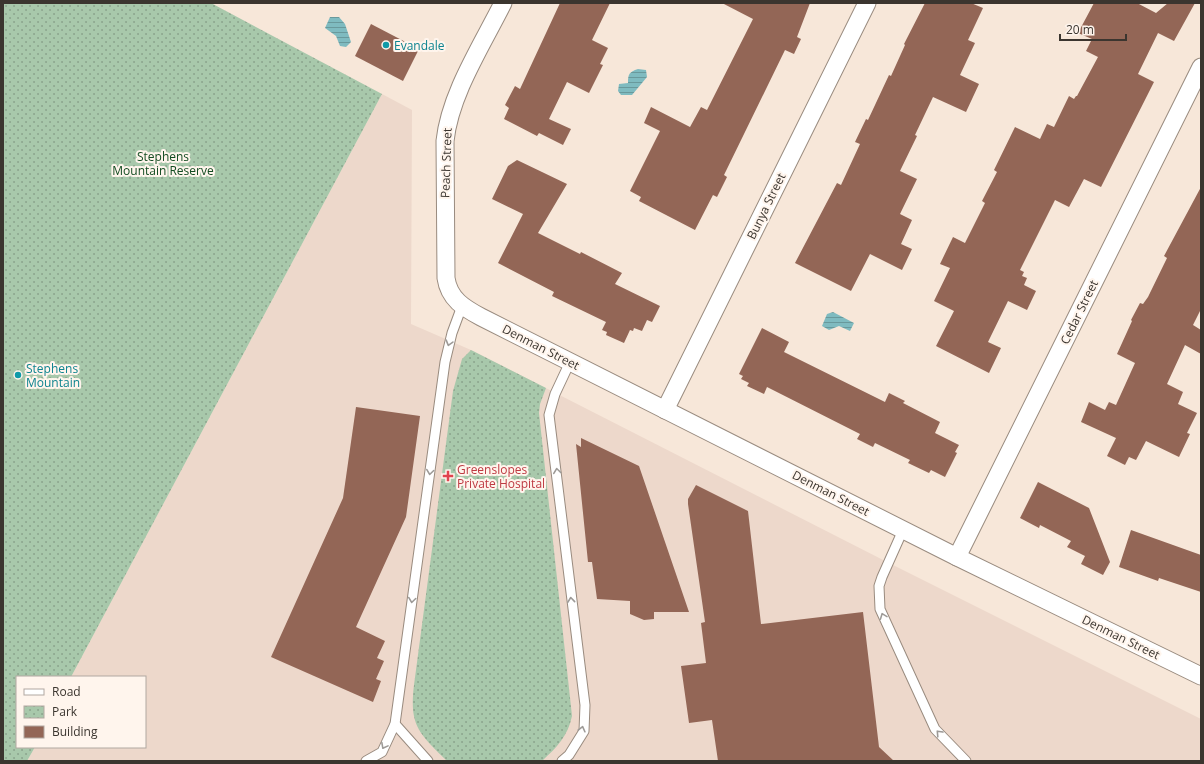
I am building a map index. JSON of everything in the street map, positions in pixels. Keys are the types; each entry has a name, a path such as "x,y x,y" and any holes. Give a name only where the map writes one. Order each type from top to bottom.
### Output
{"street":[{"name":"Peach Street","path":"462,306 450,293 446,278 445,156 447,124 457,95 503,3"},
{"name":"Bunya Street","path":"665,410 867,3"},
{"name":"Cedar Street","path":"957,557 1201,67"},
{"name":"Denman Street","path":"462,306 903,530 1201,676"}],"lane":[{"path":"366,761 382,752 395,724 445,362 452,333 462,306"},
{"path":"562,761 569,755 584,731 585,705 549,415 555,394 570,362"},
{"path":"903,530 879,586 880,609 935,729 966,761"},
{"path":"395,724 428,761"}],"shaded area":[{"name":"Greenslopes Private Hospital","path":"382,94 412,110 411,324 471,350 891,564 1201,719 1201,761 27,761 34,748 146,748 146,676 72,676"}],"green space":[{"name":"Stephens Mountain Reserve","path":"3,3 211,3 382,94 72,676 16,676 16,748 34,748 27,761 3,761"},
{"path":"471,350 546,388 540,404 539,413 572,716 568,730 561,741 542,761 447,761 429,743 418,728 413,710 414,685 453,391 462,359"}],"water":[{"path":"330,17 339,17 345,24 351,42 346,47 340,46 336,36 325,28"},
{"path":"638,69 646,70 647,77 632,95 621,95 618,91 619,84 628,83 628,77 630,74"},
{"path":"833,312 854,323 850,331 839,326 829,330 822,326 827,314"}],"building":[{"path":"560,3 610,3 592,40 608,48 600,64 603,65 589,93 567,82 549,119 571,129 563,145 539,133 537,136 504,119 509,108 505,105 515,86 520,89"},
{"path":"722,3 810,3 797,37 801,39 794,54 785,50 724,175 727,177 717,197 713,195 695,230 639,201 641,197 630,191 660,131 644,123 651,107 690,127 701,107 707,110 753,19"},
{"path":"925,3 971,3 983,8 968,40 975,43 960,75 979,84 966,112 933,97 915,135 917,136 900,171 917,179 900,214 912,220 901,244 912,249 902,270 870,254 851,291 795,263 837,183 841,185 860,144 855,142 866,119 868,120 889,75 891,76 905,45 904,44"},
{"path":"1094,3 1137,3 1156,13 1168,3 1195,3 1174,41 1158,33 1138,74 1154,82 1101,187 1084,179 1069,207 1055,200 1020,270 1024,272 1022,276 1027,278 1024,285 1036,291 1027,310 1008,301 988,342 1001,348 989,373 936,346 954,311 934,301 950,268 940,264 953,237 965,243 985,203 982,201 997,172 994,170 1015,127 1040,139 1047,124 1054,127 1069,96 1074,99 1077,96 1098,57 1086,51 1092,39 1078,33"},
{"name":"Evandale","path":"371,24 419,49 403,81 355,56"},
{"path":"517,160 567,184 538,233 580,254 581,252 622,273 615,284 660,306 652,322 647,320 642,331 634,328 633,331 630,330 624,343 606,335 607,332 602,330 606,322 552,296 554,292 498,263 523,214 492,199 508,166"},
{"path":"1201,187 1201,309 1193,325 1201,330 1201,354 1185,345 1167,384 1183,392 1178,404 1197,413 1187,433 1190,434 1179,457 1146,441 1136,460 1129,457 1125,465 1107,456 1116,438 1081,422 1089,402 1105,410 1109,402 1116,405 1135,363 1117,354 1132,321 1131,320 1140,303 1143,304 1148,297 1167,258 1164,256"},
{"path":"762,328 789,342 784,352 885,402 889,393 905,401 903,403 940,422 935,433 959,445 955,452 957,453 945,477 931,470 929,473 908,463 910,460 875,443 873,447 857,439 860,434 767,387 764,394 747,386 749,383 741,379 743,376 739,374"},
{"path":"356,407 420,416 406,517 356,627 385,641 377,658 384,661 376,679 381,681 373,702 271,657 343,498"},
{"path":"581,438 639,466 689,612 654,612 654,619 644,620 630,614 630,601 597,599 592,562 588,562 576,444 581,447"},
{"path":"1038,482 1089,508 1110,562 1103,575 1081,564 1085,556 1067,547 1071,541 1040,525 1039,528 1020,518"},
{"path":"696,485 748,511 761,624 863,612 879,747 894,761 718,761 712,720 689,723 681,666 706,663 701,623 705,622 688,504 688,499"},
{"path":"1131,530 1201,555 1201,592 1159,578 1158,581 1119,567"}],"place":[{"name":"Evandale","path":"386,45"},
{"name":"Stephens Mountain","path":"18,375"},
{"name":"Greenslopes Private Hospital","path":"448,476"}]}
